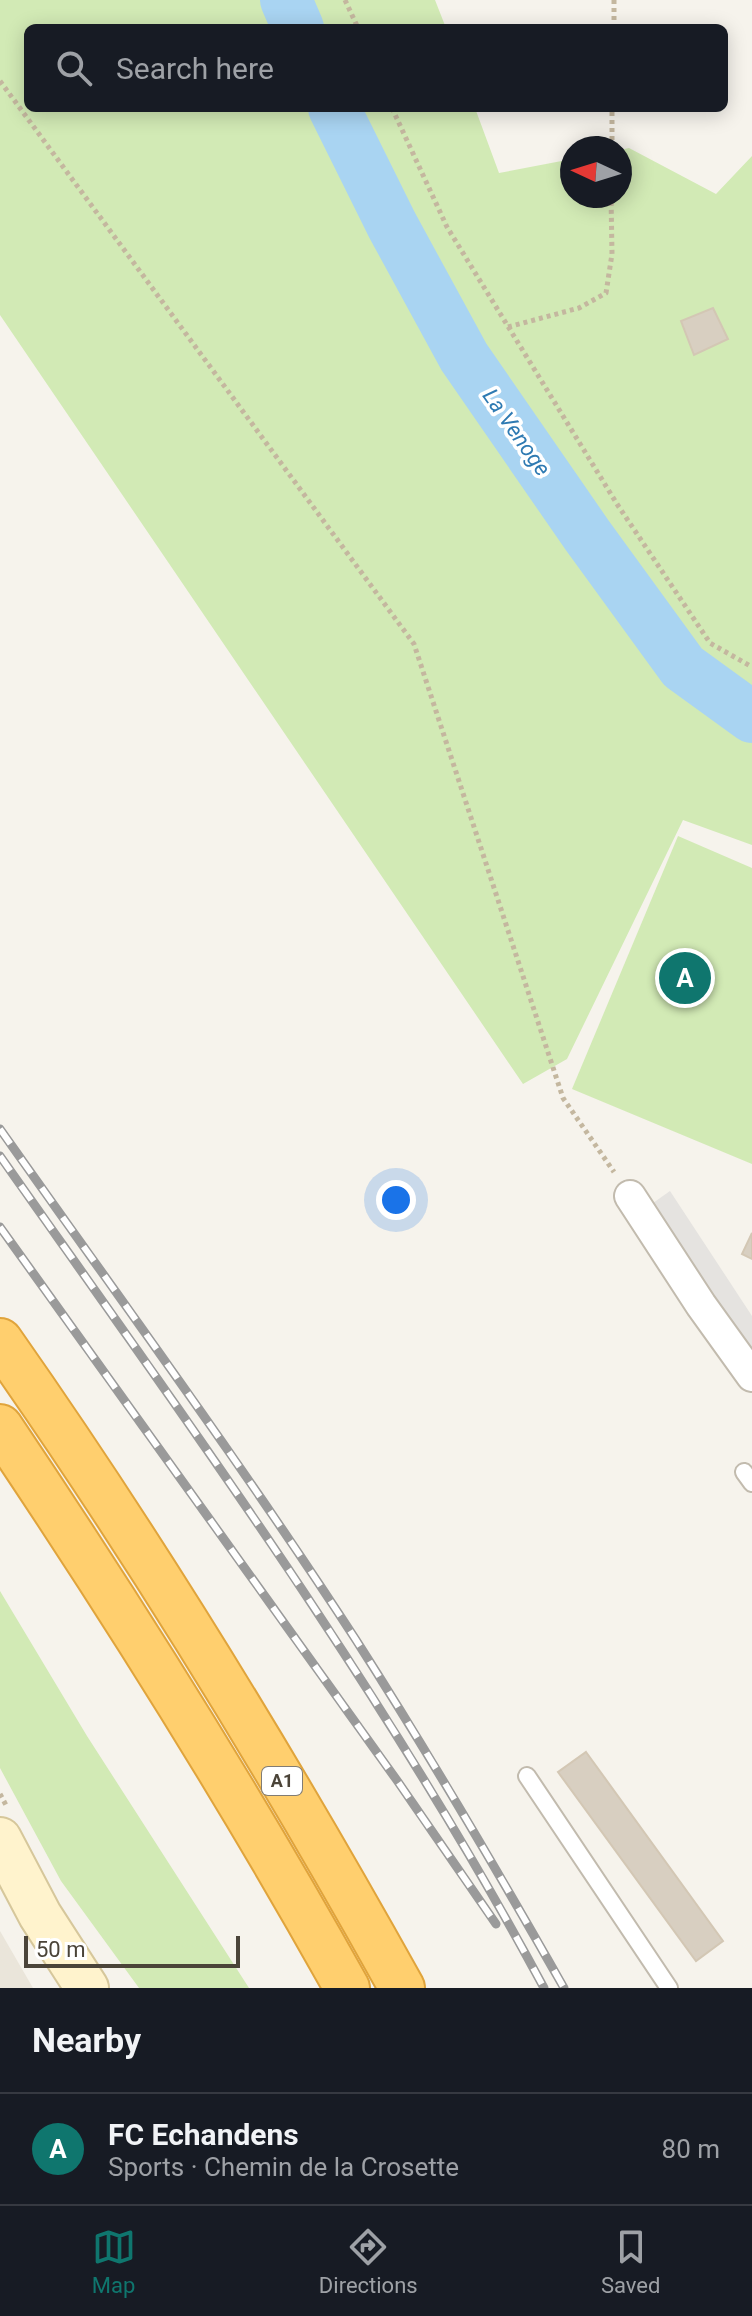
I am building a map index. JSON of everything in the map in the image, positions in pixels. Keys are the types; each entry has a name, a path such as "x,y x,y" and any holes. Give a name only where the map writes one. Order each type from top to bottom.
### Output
{"highway":[{"name":"A1","path":"0,1341 230,1693 402,1988"},
{"name":"A1","path":"0,1427 188,1717 347,1988"}],"main road":[{"path":"0,1839 40,1915 87,1988"}],"street":[{"path":"630,1196 752,1376"}],"lane":[{"path":"527,1776 669,1988"}],"path":[{"path":"345,0 356,24"},
{"path":"614,0 614,24"},
{"path":"0,81 414,644 563,1098 630,1196"},
{"path":"394,112 447,227 617,504 710,643 752,667"},
{"path":"612,112 612,136"},
{"path":"508,327 579,308 606,293 612,254 611,208"}],"shaded area":[{"path":"670,1191 752,1316 752,1355 646,1208"},
{"path":"0,1931 33,1988 0,1988"}],"green space":[{"path":"0,0 435,0 444,24 24,24 24,112 476,112 499,173 560,161 560,208 632,208 632,150 716,194 752,156 752,845 683,820 567,1059 523,1084 0,315"},
{"path":"678,836 752,868 752,1164 572,1089"},
{"path":"0,1591 87,1736 249,1988 139,1988 61,1881 0,1768"}],"building":[{"path":"713,308 728,339 694,355 681,321"},
{"path":"752,1233 752,1259 742,1254"},
{"path":"586,1752 723,1941 696,1961 558,1772"}],"waterway":[{"name":"La Venoge","path":"286,0 296,24"},
{"name":"La Venoge","path":"336,112 392,225 464,357 683,667 752,717"}],"railway":[{"path":"0,1129 225,1447 356,1640 462,1812 564,1988"},
{"path":"0,1156 215,1461 353,1667 420,1772 544,1988"},
{"path":"0,1227 396,1779 496,1924"}],"place":[{"name":"FC Echandens","path":"685,978"}]}
